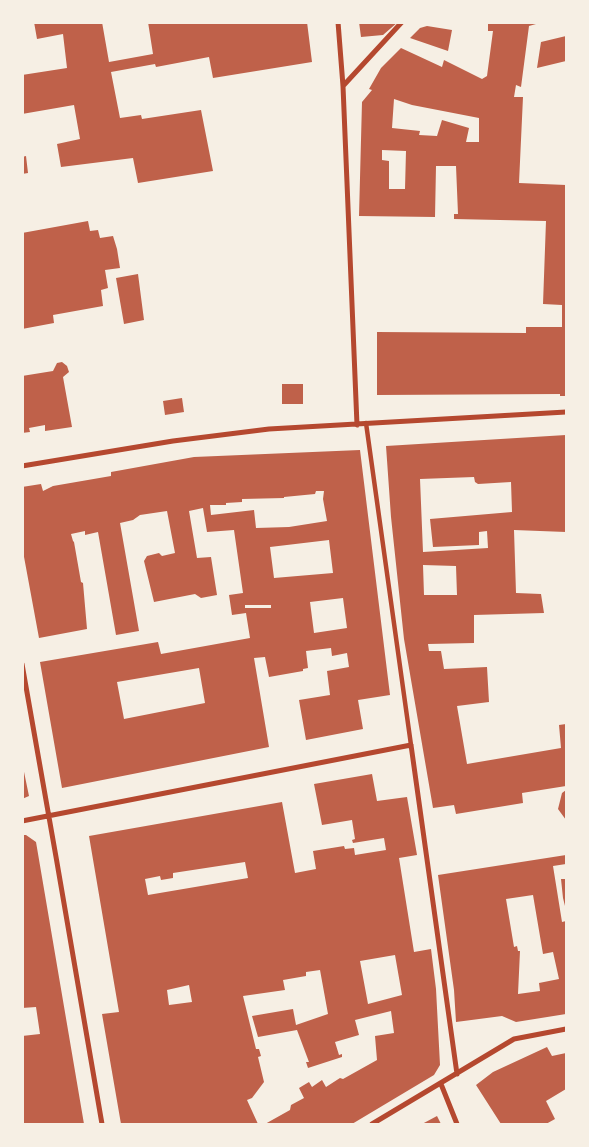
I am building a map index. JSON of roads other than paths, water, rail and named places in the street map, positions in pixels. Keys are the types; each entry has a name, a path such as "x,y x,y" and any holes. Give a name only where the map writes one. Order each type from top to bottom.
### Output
{"street":[{"path":"338,22 343,86 357,425"},
{"path":"343,86 402,22"},
{"path":"22,466 173,441 269,429 566,412"},
{"path":"366,423 457,1074"},
{"path":"22,664 50,816 102,1124"},
{"path":"22,821 411,745"},
{"path":"372,1124 514,1039 566,1029"},
{"path":"441,1084 457,1124"}]}
